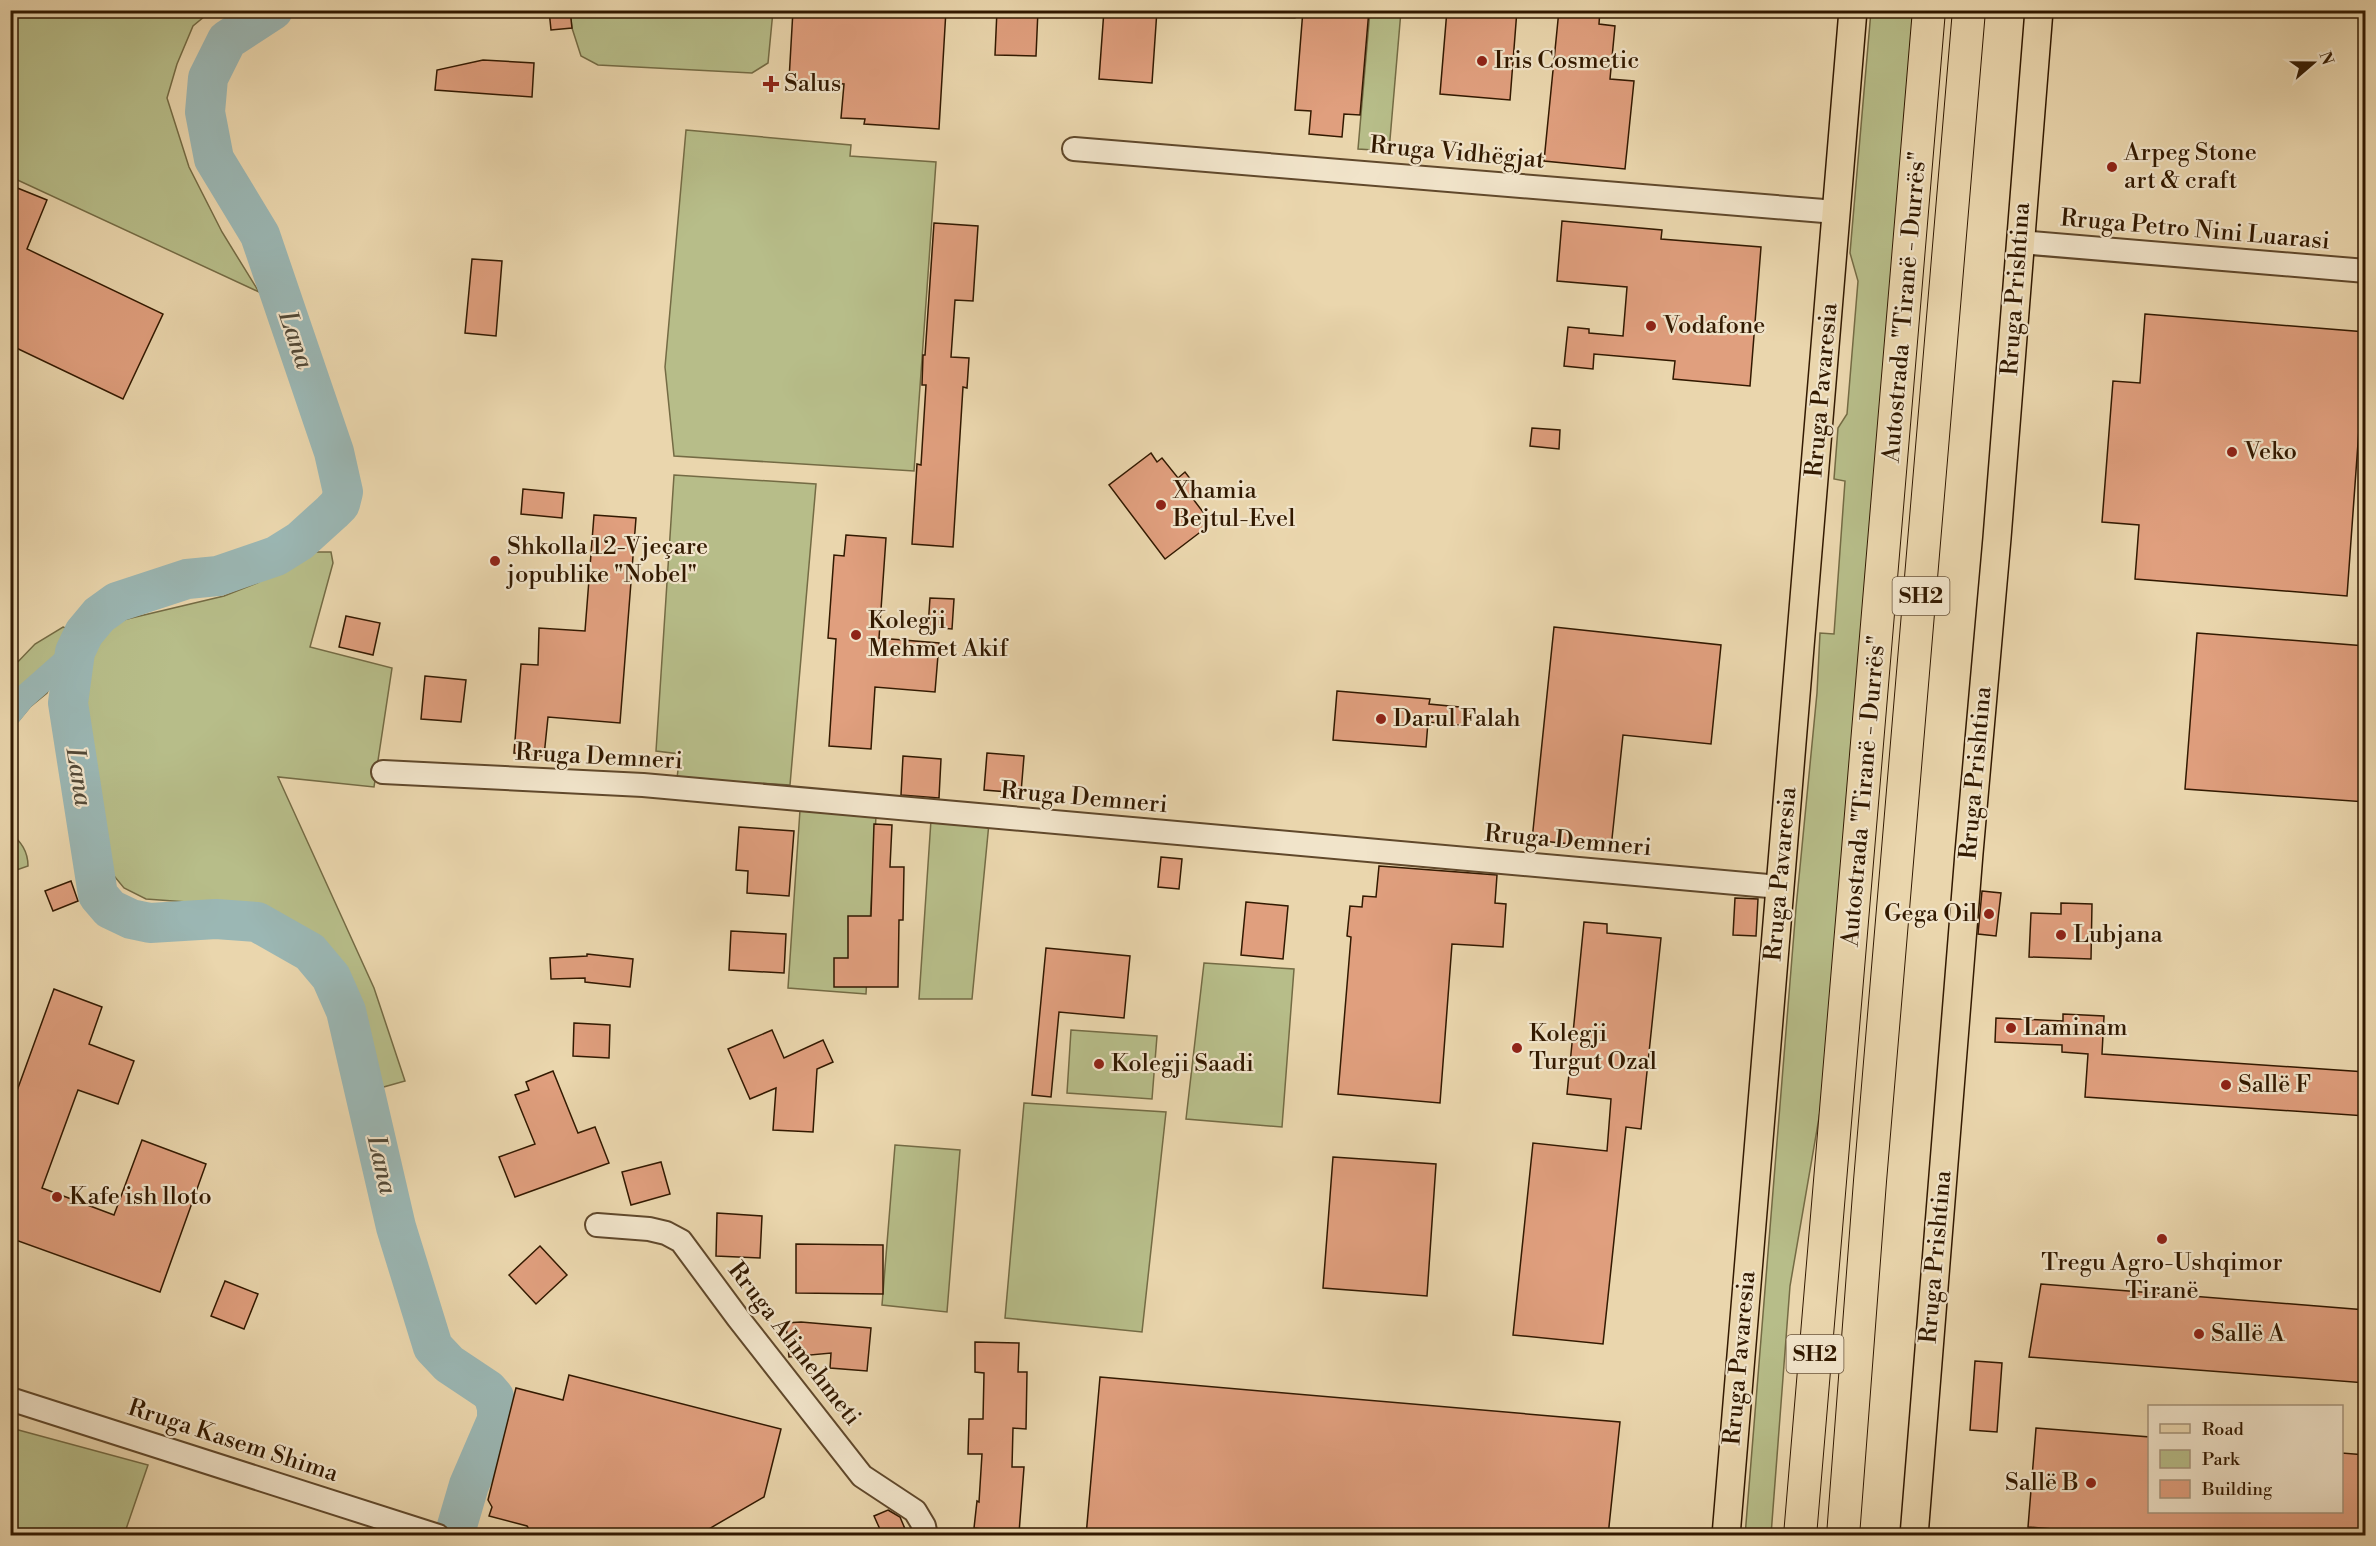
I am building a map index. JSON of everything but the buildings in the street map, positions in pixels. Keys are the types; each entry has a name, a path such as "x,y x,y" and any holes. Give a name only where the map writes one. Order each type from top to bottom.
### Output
{"highway":[{"name":"Autostrada \"Tiranë - Durrës\"","path":"1800,1536 1929,10"},
{"name":"Autostrada \"Tiranë - Durrës\"","path":"1843,1536 1870,1181 1969,10"}],"main road":[{"name":"Rruga Pavaresia","path":"1726,1536 1834,263 1836,212 1853,10"},
{"name":"Rruga Prishtina","path":"1914,1536 2039,10"}],"street":[{"name":"Rruga Vidhëgjat","path":"1074,149 1836,212"},
{"name":"Rruga Petro Nini Luarasi","path":"2019,242 2366,271"},
{"name":"Rruga Demneri","path":"383,772 643,785 1780,887"},
{"name":"Rruga Alimehmeti","path":"597,1225 649,1229 666,1233 681,1241 738,1318 862,1476 915,1511 924,1526 926,1536"},
{"name":"Rruga Kasem Shima","path":"10,1399 438,1536"}],"green space":[{"path":"11,10 211,11 193,26 177,64 167,98 189,167 222,232 259,292 11,177"},
{"path":"1253,10 1297,11 1295,18 1251,17"},
{"path":"570,11 773,11 768,63 752,73 598,65 581,56 572,28"},
{"path":"1370,11 1401,11 1389,151 1358,149"},
{"path":"1871,11 1918,11 1830,1054 1790,1286 1771,1535 1745,1536 1796,908 1817,693 1820,633 1834,634 1845,481 1834,479 1838,428 1847,414 1858,281 1850,253"},
{"path":"686,130 851,145 850,156 936,162 914,471 674,456 665,367"},
{"path":"674,475 816,484 790,785 677,778 680,754 656,751"},
{"path":"310,552 331,552 333,563 310,647 392,668 374,787 278,777 374,988 405,1081 380,1088 353,999 331,954 318,943 259,912 228,905 146,899 124,888 110,871 104,850 95,769 82,690 91,657 112,627 123,620 224,596 257,583"},
{"path":"63,627 72,631 71,651 59,666 47,693 30,707 11,730 11,669 35,644"},
{"path":"800,810 876,816 866,994 788,988"},
{"path":"931,820 989,823 972,999 919,999"},
{"path":"10,832 23,847 28,866 11,872"},
{"path":"1204,963 1294,969 1282,1127 1186,1119"},
{"path":"1071,1030 1157,1036 1152,1099 1067,1093"},
{"path":"1024,1103 1166,1112 1142,1332 1005,1318"},
{"path":"895,1145 960,1150 947,1312 882,1305"},
{"path":"11,1428 148,1465 124,1535 11,1535"}],"waterway":[{"name":"Lana","path":"273,10 227,40 208,78 205,112 214,159 260,235 334,452 343,492 340,504 300,541 276,556 218,576 187,579 117,602 99,615 84,633 75,652 68,703 98,895 110,909 131,919 150,923 216,919 257,922 310,952 331,977 346,1011 396,1227 433,1347 449,1364 488,1390 494,1397 497,1408 497,1420 469,1485 454,1536"},
{"path":"10,714 23,698 75,652"}],"place":[{"name":"Iris Cosmetic","path":"1482,61"},
{"name":"Salus","path":"771,84"},
{"name":"Arpeg Stone art & craft","path":"2112,167"},
{"name":"Vodafone","path":"1651,326"},
{"name":"Veko","path":"2232,452"},
{"name":"Xhamia Bejtul-Evel","path":"1161,505"},
{"name":"Shkolla 12-Vjeçare jopublike \"Nobel\"","path":"495,561"},
{"name":"Kolegji Mehmet Akif","path":"856,635"},
{"name":"Darul Falah","path":"1381,719"},
{"name":"Gega Oil","path":"1989,914"},
{"name":"Lubjana","path":"2061,935"},
{"name":"Laminam","path":"2011,1028"},
{"name":"Kolegji Turgut Ozal","path":"1517,1048"},
{"name":"Kolegji Saadi","path":"1099,1064"},
{"name":"Sallë F","path":"2226,1085"},
{"name":"Kafe ish lloto","path":"57,1197"},
{"name":"Tregu Agro-Ushqimor Tiranë","path":"2162,1239"},
{"name":"Sallë A","path":"2199,1334"},
{"name":"Sallë B","path":"2091,1483"}]}
